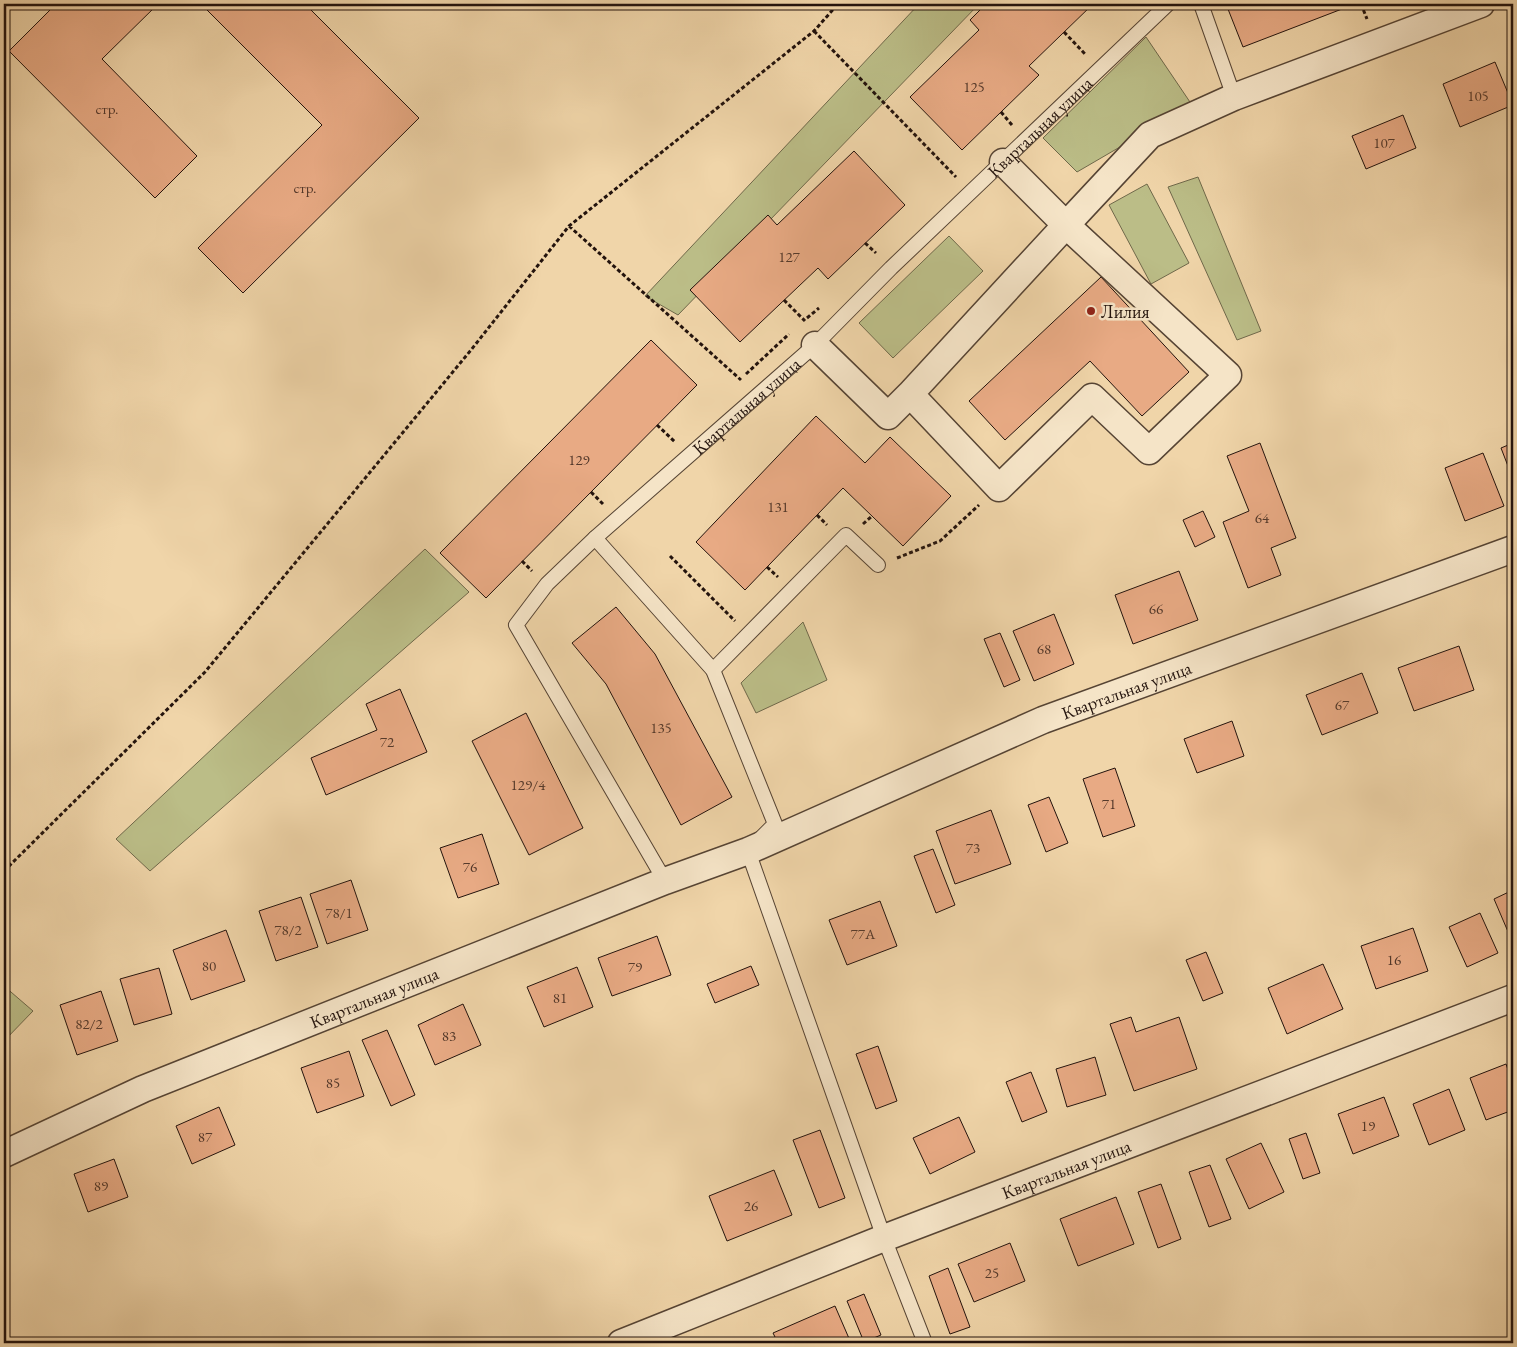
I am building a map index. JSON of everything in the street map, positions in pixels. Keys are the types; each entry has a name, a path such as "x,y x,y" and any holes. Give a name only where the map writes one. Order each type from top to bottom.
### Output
{"street":[{"path":"816,345 888,416 1150,135 1430,13 1481,4"},
{"path":"910,394 999,488 1092,396 1149,451 1228,374 1066,225 1003,162"},
{"name":"Квартальная улица","path":"4,1154 144,1089 665,880 748,851 1043,720 1513,549"},
{"name":"Квартальная улица","path":"620,1343 884,1238 1513,998"}],"lane":[{"name":"Квартальная улица","path":"748,851 775,824 713,670 594,538 816,345 891,268 1168,4"},
{"path":"1201,4 1234,98"},
{"path":"713,670 846,535 878,565"},
{"path":"594,538 547,584 516,624 665,880"},
{"path":"748,851 884,1238 925,1343"}],"path":[{"path":"4,871 205,672 471,350 569,226 814,31 838,4"},
{"path":"814,31 960,181"},
{"path":"1064,32 1100,69"},
{"path":"569,226 741,380"},
{"path":"878,565 940,541 999,488"},
{"path":"822,533 833,521"},
{"path":"670,556 736,622 742,616"},
{"path":"773,584 785,571"}],"green space":[{"path":"919,4 979,4 678,315 645,296"},
{"path":"1146,37 1192,105 1077,172 1043,138"},
{"path":"1198,177 1261,331 1237,340 1168,187"},
{"path":"1147,184 1189,263 1151,284 1109,205"},
{"path":"949,236 983,271 893,358 859,323"},
{"path":"425,549 469,592 150,871 116,839"},
{"path":"803,622 827,680 756,713 741,683"},
{"path":"4,986 33,1011 4,1041"}],"building":[{"path":"56,4 158,4 102,59 197,156 155,198 9,51"},
{"path":"201,4 305,4 419,118 243,293 198,248 322,125"},
{"path":"986,4 1093,4 1029,66 1039,75 962,150 910,97 979,30 970,20"},
{"path":"1226,4 1355,4 1243,47"},
{"path":"1495,62 1513,105 1460,127 1443,84"},
{"path":"1403,115 1416,148 1366,169 1352,136"},
{"path":"854,151 905,205 828,279 818,268 740,342 690,290 768,215 777,225"},
{"path":"1101,277 1189,372 1142,416 1090,361 1005,440 969,401"},
{"path":"651,340 697,385 486,598 440,553"},
{"path":"816,416 865,463 890,437 951,496 903,546 843,488 745,590 696,542"},
{"path":"1260,443 1296,538 1271,548 1281,575 1248,588 1223,522 1249,511 1227,456"},
{"path":"1513,443 1513,479 1501,448"},
{"path":"1483,453 1504,506 1465,521 1445,468"},
{"path":"1203,511 1215,537 1195,547 1183,520"},
{"path":"1179,571 1198,620 1133,644 1115,595"},
{"path":"616,607 655,654 732,797 681,825 606,684 572,643"},
{"path":"1054,614 1074,664 1034,681 1013,631"},
{"path":"1000,633 1020,680 1004,687 984,639"},
{"path":"1459,646 1474,690 1414,711 1398,668"},
{"path":"1362,673 1378,713 1322,735 1306,695"},
{"path":"400,689 427,752 326,795 311,758 377,730 366,704"},
{"path":"526,713 583,828 529,855 472,741"},
{"path":"1232,721 1244,756 1197,773 1184,739"},
{"path":"1115,768 1135,826 1103,837 1083,779"},
{"path":"1049,797 1068,843 1046,852 1028,805"},
{"path":"991,810 1011,864 955,884 936,831"},
{"path":"482,834 499,884 458,898 440,848"},
{"path":"933,849 955,905 936,913 914,856"},
{"path":"351,880 368,930 327,944 310,894"},
{"path":"1513,890 1513,941 1512,941 1494,899"},
{"path":"301,897 318,947 276,961 259,911"},
{"path":"880,901 897,946 847,965 829,920"},
{"path":"1480,913 1498,953 1467,967 1449,927"},
{"path":"1413,928 1428,971 1376,989 1361,946"},
{"path":"226,930 245,981 191,1000 173,950"},
{"path":"657,936 671,975 612,996 598,958"},
{"path":"1206,952 1223,993 1203,1001 1186,960"},
{"path":"1323,964 1343,1009 1287,1034 1268,988"},
{"path":"751,966 759,985 715,1003 707,984"},
{"path":"577,967 593,1007 544,1027 527,987"},
{"path":"159,968 172,1014 134,1025 120,979"},
{"path":"101,991 118,1041 77,1055 60,1005"},
{"path":"463,1004 481,1045 435,1065 418,1025"},
{"path":"1131,1017 1136,1032 1179,1017 1197,1069 1134,1091 1110,1024"},
{"path":"387,1030 415,1095 391,1106 362,1040"},
{"path":"878,1046 897,1101 876,1109 856,1054"},
{"path":"349,1051 364,1096 317,1113 301,1068"},
{"path":"1095,1057 1106,1095 1067,1107 1056,1069"},
{"path":"1506,1064 1513,1084 1513,1110 1486,1120 1470,1078"},
{"path":"1031,1072 1047,1112 1022,1122 1006,1082"},
{"path":"1449,1089 1465,1130 1429,1145 1413,1104"},
{"path":"1384,1097 1399,1136 1353,1154 1338,1114"},
{"path":"219,1107 235,1145 192,1164 176,1126"},
{"path":"959,1117 975,1152 930,1174 913,1138"},
{"path":"820,1130 845,1198 819,1208 793,1140"},
{"path":"1306,1133 1320,1173 1303,1179 1289,1139"},
{"path":"1261,1143 1284,1192 1249,1209 1226,1159"},
{"path":"114,1159 128,1197 88,1212 74,1174"},
{"path":"1210,1165 1231,1219 1209,1227 1189,1172"},
{"path":"774,1170 792,1215 727,1241 709,1196"},
{"path":"1161,1184 1181,1239 1158,1248 1138,1192"},
{"path":"1116,1197 1134,1244 1078,1266 1060,1219"},
{"path":"1010,1243 1025,1281 974,1302 958,1264"},
{"path":"948,1268 970,1327 950,1334 929,1276"},
{"path":"864,1294 881,1335 864,1342 847,1301"},
{"path":"835,1306 851,1343 778,1343 773,1333"}],"place":[{"name":"Лилия","path":"1091,311"}]}
